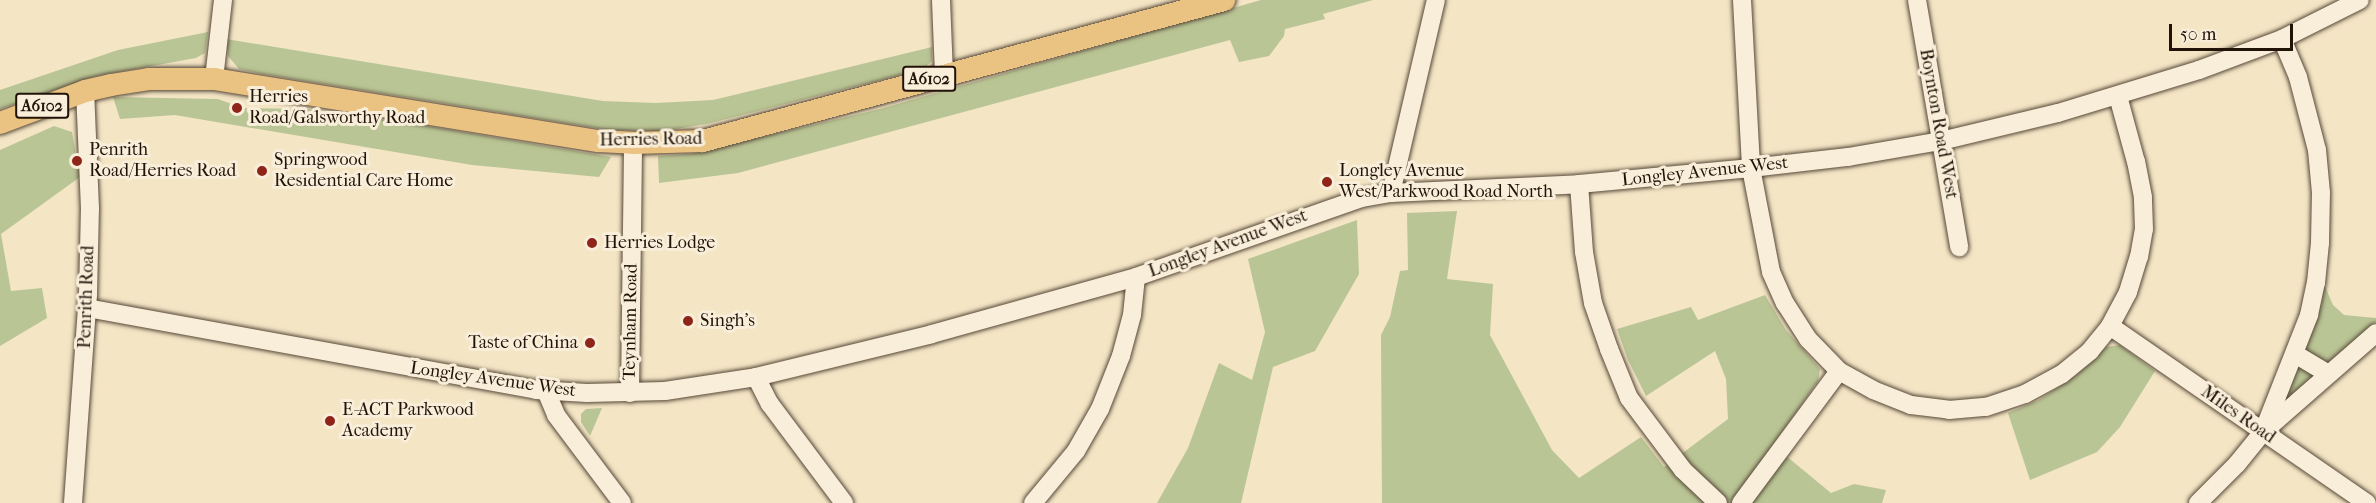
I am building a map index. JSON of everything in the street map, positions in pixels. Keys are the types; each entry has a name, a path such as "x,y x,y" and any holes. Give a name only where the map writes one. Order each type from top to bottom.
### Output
{"main road":[{"name":"Herries Road","path":"0,123 85,91 149,79 214,79 588,140 633,143 703,141 755,129 944,75 1224,0"}],"street":[{"path":"214,79 223,0"},
{"path":"941,0 944,75"},
{"path":"1392,193 1436,0"},
{"path":"1742,0 1751,168 1771,272 1785,303 1808,339 1839,371 1873,390 1911,405 1949,410 1986,406 2025,394 2062,374 2090,351 2110,326 2128,292 2139,257 2144,229 2143,197 2118,96"},
{"name":"Boynton Road West","path":"1917,0 1959,248"},
{"name":"Longley Avenue West","path":"87,308 546,392 665,391 756,377 932,334 1136,277 1362,198 1392,193 1579,184 1751,168 1848,157 1941,141 2118,96 2199,70 2282,39 2360,0"},
{"path":"2263,432 2309,315 2316,282 2321,193 2317,150 2309,114 2282,39"},
{"name":"Penrith Road","path":"73,503 87,308 90,209 85,91"},
{"name":"Teynham Road","path":"630,393 633,143"},
{"path":"1579,184 1584,252 1593,303 1629,398 1683,470 1718,503"},
{"path":"1033,503 1076,451 1100,409 1121,356 1132,315 1136,277"},
{"name":"Miles Road","path":"2110,326 2367,503"},
{"path":"2198,503 2237,464 2263,432 2376,333"},
{"path":"2295,354 2328,374"},
{"path":"1741,503 1839,371"},
{"path":"756,377 770,404 844,503"},
{"path":"546,392 556,415 622,503"}],"green space":[{"path":"1261,0 1373,0 1323,14 1325,19 1285,29 1284,36 1269,56 1239,62 1230,40 738,173 659,183 658,156 690,154 880,109"},
{"path":"208,32 205,53 196,58 96,76 0,109 0,90 118,50"},
{"path":"226,39 603,101 656,103 713,100 932,47 932,61 923,69 707,124 662,131 609,130 239,69 228,56"},
{"path":"113,97 218,99 243,108 306,109 427,126 611,157 599,177 472,165 175,115 120,119"},
{"path":"54,126 72,132 80,177 1,234 11,291 42,288 47,318 0,346 0,150"},
{"path":"1457,211 1447,279 1493,284 1490,335 1552,450 1579,478 1641,437 1664,467 1728,419 1726,379 1715,351 1646,396 1628,360 1617,329 1691,307 1698,320 1765,295 1786,330 1820,369 1818,381 1773,445 1831,493 1854,484 1886,490 1882,503 1382,503 1381,335 1390,317 1400,271 1408,270 1407,213"},
{"path":"1357,220 1359,274 1315,351 1273,367 1241,503 1157,503 1188,448 1219,363 1252,380 1265,332 1248,259"},
{"path":"2324,284 2333,305 2344,315 2376,318 2376,322 2291,395 2287,392"},
{"path":"2120,345 2155,371 2120,427 2097,452 2030,480 2008,413 2039,400 2075,376 2106,347"},
{"path":"602,408 590,436 581,422 581,414 586,409"}],"place":[{"name":"Herries Road/Galsworthy Road","path":"237,108"},
{"name":"Penrith Road/Herries Road","path":"77,161"},
{"name":"Springwood Residential Care Home","path":"262,171"},
{"name":"Longley Avenue West/Parkwood Road North","path":"1327,182"},
{"name":"Herries Lodge","path":"592,243"},
{"name":"Singh's","path":"688,321"},
{"name":"Taste of China","path":"590,343"},
{"name":"E-ACT Parkwood Academy","path":"330,421"}]}
